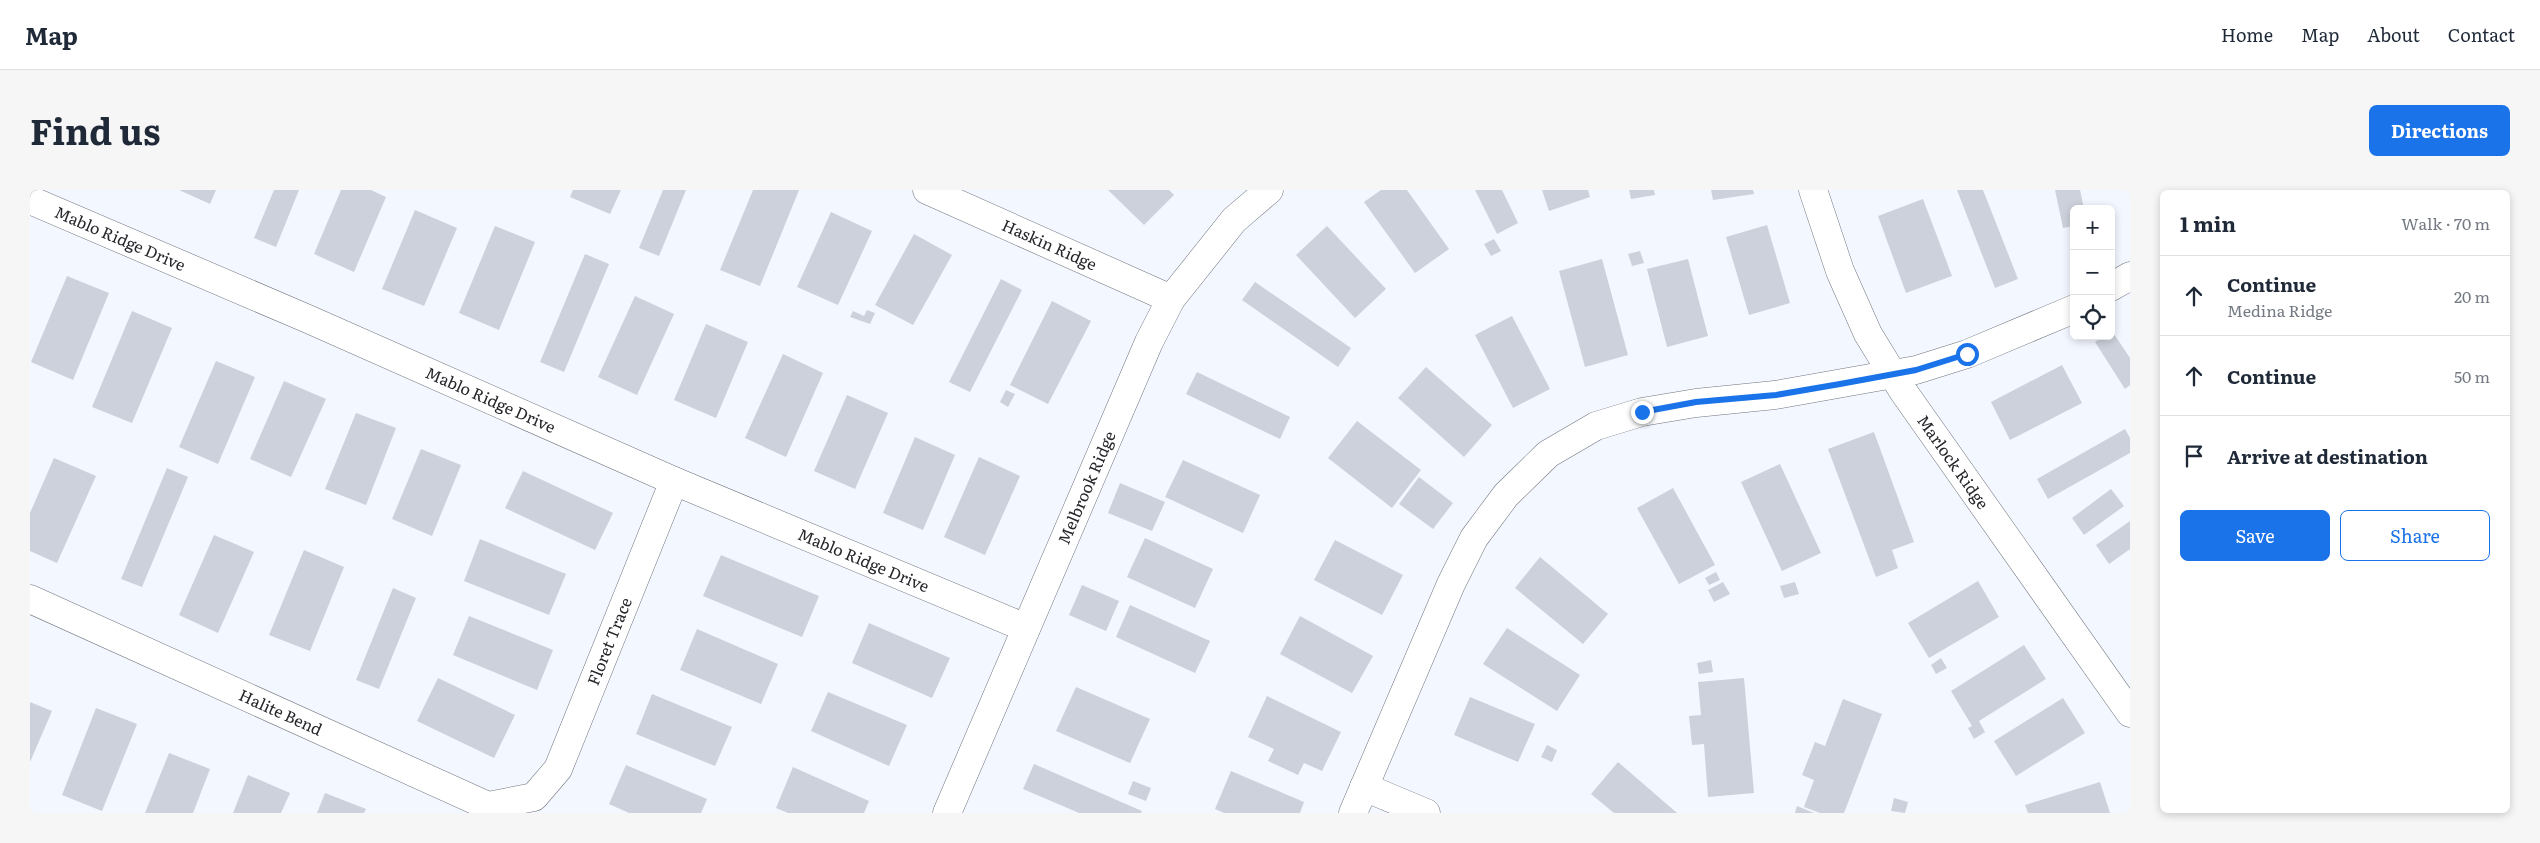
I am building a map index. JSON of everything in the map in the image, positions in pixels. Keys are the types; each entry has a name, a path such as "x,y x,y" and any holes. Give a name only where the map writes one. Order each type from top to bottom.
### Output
{"street":[{"name":"Haskin Ridge","path":"926,190 1171,299"},
{"name":"Melbrook Ridge","path":"947,813 1149,342 1171,299 1234,220 1269,190"},
{"name":"Marlock Ridge","path":"1813,190 1840,271 1868,334 1893,374 2130,713"},
{"name":"Mablo Ridge Drive","path":"30,200 308,319 674,481 954,596 1026,628"},
{"path":"2115,285 2130,276"},
{"path":"1353,813 1451,584 1474,538 1506,496 1548,454 1596,426 1642,412 1696,402 1776,395 1916,370 1967,354 2070,311"},
{"name":"Floret Trace","path":"534,797 558,769 674,481"},
{"name":"Halite Bend","path":"30,599 488,806 534,797"},
{"path":"1364,787 1426,813"}],"building":[{"path":"179,190 216,190 210,204"},
{"path":"274,190 299,190 276,247 254,238"},
{"path":"341,190 371,190 386,197 354,272 314,254"},
{"path":"573,190 621,190 610,214 570,197"},
{"path":"663,190 686,190 659,256 639,248"},
{"path":"753,190 799,190 760,286 720,270"},
{"path":"1108,190 1169,190 1174,195 1144,225"},
{"path":"1381,190 1407,190 1449,249 1415,273 1364,202"},
{"path":"1475,190 1502,190 1518,223 1497,234"},
{"path":"1542,190 1588,190 1590,197 1549,211"},
{"path":"1629,190 1654,190 1655,195 1631,199"},
{"path":"1711,190 1753,190 1754,194 1713,200"},
{"path":"1957,190 1983,190 2018,279 1995,288"},
{"path":"2055,190 2080,190 2083,205 2070,205 2070,227 2063,228"},
{"path":"1923,199 1952,276 1906,293 1878,216"},
{"path":"415,210 457,228 424,306 382,289"},
{"path":"831,212 872,231 838,305 797,287"},
{"path":"1767,225 1790,303 1749,315 1726,237"},
{"path":"495,226 535,242 499,330 459,313"},
{"path":"1327,226 1386,289 1355,318 1296,255"},
{"path":"914,234 952,255 913,325 875,305"},
{"path":"1494,239 1501,251 1491,256 1484,244"},
{"path":"1640,251 1644,263 1632,266 1628,254"},
{"path":"585,254 609,264 564,372 540,362"},
{"path":"1602,259 1628,355 1585,367 1559,271"},
{"path":"1688,259 1708,336 1667,347 1647,269"},
{"path":"67,276 109,293 73,380 31,362"},
{"path":"1001,279 1022,290 970,392 949,382"},
{"path":"1255,282 1351,348 1338,367 1242,300"},
{"path":"635,296 674,314 637,395 598,377"},
{"path":"1052,301 1091,321 1048,404 1010,385"},
{"path":"867,310 875,313 870,324 850,317 853,311 864,316"},
{"path":"132,311 172,328 132,423 92,407"},
{"path":"1512,316 1550,389 1513,408 1475,335"},
{"path":"706,324 748,342 716,418 674,400"},
{"path":"2115,336 2130,358 2130,385 2125,389 2095,342 2098,340 2115,340"},
{"path":"783,354 823,373 786,457 745,438"},
{"path":"216,361 255,377 218,464 179,447"},
{"path":"2062,365 2082,403 2010,440 1991,402"},
{"path":"1426,367 1492,425 1464,457 1398,398"},
{"path":"1197,372 1290,417 1280,439 1186,394"},
{"path":"284,381 326,399 291,477 250,459"},
{"path":"1006,390 1015,394 1008,407 1000,402"},
{"path":"847,395 888,413 855,489 814,471"},
{"path":"356,413 396,428 366,505 325,489"},
{"path":"1357,421 1421,470 1392,508 1328,458"},
{"path":"2125,429 2130,438 2130,453 2048,499 2037,479"},
{"path":"1874,432 1914,542 1892,550 1898,568 1876,577 1828,449"},
{"path":"915,437 955,455 923,530 883,513"},
{"path":"421,449 461,465 432,536 392,519"},
{"path":"979,457 1020,476 985,555 944,537"},
{"path":"54,458 96,476 57,563 30,551 30,513"},
{"path":"1183,460 1260,495 1243,533 1165,497"},
{"path":"1780,464 1821,553 1782,571 1741,482"},
{"path":"167,468 188,477 142,587 121,579"},
{"path":"523,471 613,513 595,550 505,508"},
{"path":"1419,477 1453,503 1433,529 1399,504"},
{"path":"1120,483 1165,502 1152,531 1108,513"},
{"path":"1673,488 1715,565 1679,584 1637,508"},
{"path":"2111,489 2124,506 2084,535 2072,518"},
{"path":"2130,521 2130,549 2109,564 2096,545"},
{"path":"214,535 254,552 218,633 179,615"},
{"path":"1145,538 1213,569 1195,608 1127,577"},
{"path":"480,539 566,574 549,615 464,581"},
{"path":"1335,540 1403,575 1382,615 1314,580"},
{"path":"304,550 344,567 310,651 269,635"},
{"path":"721,555 819,596 802,637 703,596"},
{"path":"1540,557 1608,614 1583,644 1515,588"},
{"path":"1716,572 1720,580 1709,585 1705,578"},
{"path":"1978,581 1999,617 1929,658 1908,623"},
{"path":"1723,582 1730,594 1714,602 1708,590"},
{"path":"1795,582 1799,594 1784,598 1780,586"},
{"path":"1082,585 1119,601 1106,631 1069,615"},
{"path":"393,588 416,598 379,689 356,680"},
{"path":"1130,605 1210,641 1195,673 1116,637"},
{"path":"469,616 553,650 537,690 453,655"},
{"path":"1300,616 1373,656 1352,693 1280,654"},
{"path":"869,623 950,658 932,698 852,663"},
{"path":"1507,628 1580,675 1557,711 1483,664"},
{"path":"697,629 778,664 761,704 680,670"},
{"path":"2024,645 2046,679 1979,721 1985,732 1974,739 1968,728 1972,726 1951,691"},
{"path":"1941,658 1947,668 1936,674 1931,665"},
{"path":"1711,660 1713,672 1699,674 1697,663"},
{"path":"438,678 515,715 494,758 417,721"},
{"path":"1744,678 1754,793 1708,797 1704,744 1692,745 1689,716 1701,715 1698,682"},
{"path":"1076,687 1150,719 1130,763 1056,731"},
{"path":"828,692 907,725 889,766 811,731"},
{"path":"652,694 732,727 715,766 636,734"},
{"path":"1267,696 1341,732 1322,771 1304,763 1298,775 1268,761 1274,749 1248,737"},
{"path":"1470,697 1535,724 1518,762 1454,735"},
{"path":"2063,698 2085,733 2016,776 1994,741"},
{"path":"1843,699 1882,714 1844,813 1820,813 1804,807 1814,780 1802,775 1815,742 1825,746"},
{"path":"30,702 52,711 30,762"},
{"path":"96,708 137,724 102,811 62,795"},
{"path":"1547,745 1557,750 1552,762 1541,757"},
{"path":"169,753 210,769 193,813 145,813"},
{"path":"1618,762 1677,813 1614,813 1591,794"},
{"path":"1034,764 1142,811 1141,813 1079,813 1023,789"},
{"path":"626,765 707,799 701,813 629,813 609,804"},
{"path":"793,767 869,801 864,813 788,813 776,808"},
{"path":"1231,771 1304,802 1300,813 1224,813 1215,809"},
{"path":"248,775 290,793 281,813 233,813"},
{"path":"1133,781 1151,788 1146,801 1128,794"},
{"path":"2100,782 2110,813 2028,813 2025,805"},
{"path":"325,793 366,809 364,813 317,813"},
{"path":"1894,798 1908,802 1905,813 1891,811"},
{"path":"1797,806 1814,813 1795,813"}],"route":[{"path":"1642,412 1696,402 1776,395 1840,384 1916,370 1967,354"}]}
